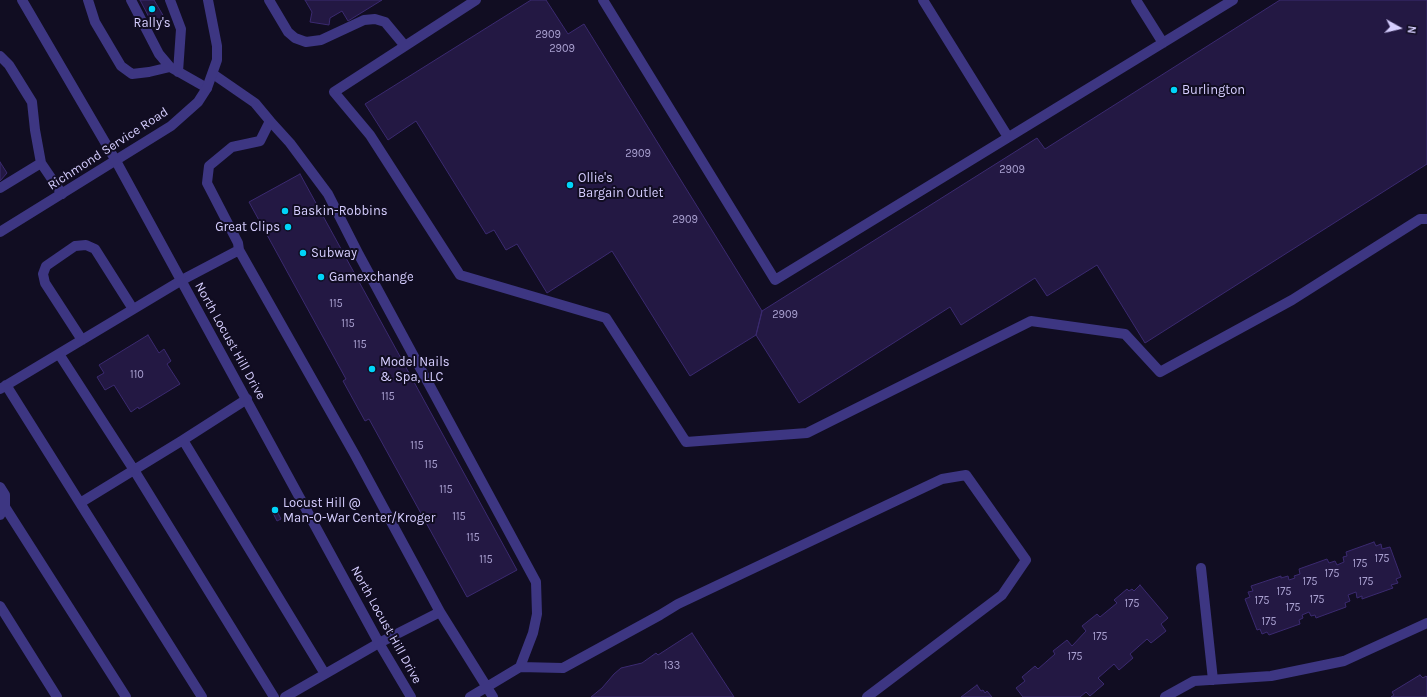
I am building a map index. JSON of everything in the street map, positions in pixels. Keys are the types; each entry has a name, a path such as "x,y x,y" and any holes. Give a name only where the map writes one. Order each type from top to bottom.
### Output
{"street":[{"name":"North Locust Hill Drive","path":"22,0 116,161 379,643 411,697"},
{"path":"88,0 95,22 121,66 132,74 174,70"},
{"path":"131,0 159,54 174,70 207,88"},
{"path":"170,0 181,29 174,70"},
{"name":"Richmond Service Road","path":"0,232 171,126 198,102 207,88 217,60 217,46 208,0"},
{"path":"269,0 288,32 295,38 306,42 321,40 364,20 375,19 385,22 406,46"},
{"path":"476,0 462,4 406,46 334,92 370,135 460,275 606,318 686,442 807,433 1031,321 1124,334 1160,372 1292,300 1420,219 1427,219"},
{"path":"603,0 775,280 1233,0"},
{"path":"923,0 1008,137"},
{"path":"1136,0 1163,42"},
{"path":"0,56 9,65 32,102 41,163 62,194"},
{"path":"213,74 255,103 290,144 328,194 359,255 536,582 537,614 533,633 520,667"},
{"path":"270,121 260,141 232,147 209,166 207,183 238,243 240,250 355,455 440,612 488,686 493,697"},
{"path":"0,188 41,163"},
{"path":"82,340 44,283 43,274 46,266 75,246 86,245 95,249 133,309"},
{"path":"202,697 80,503 3,387 182,280 240,250"},
{"path":"59,354 134,470 274,697"},
{"path":"80,503 247,399"},
{"path":"183,440 325,674"},
{"path":"470,697 520,667 563,668 678,604 942,479 966,475 1026,560 1002,595 867,697"},
{"path":"0,487 5,496 2,511 126,697"},
{"path":"1201,568 1213,680"},
{"path":"0,606 57,697"},
{"path":"285,697 379,643 440,612"},
{"path":"1165,697 1194,681 1270,676 1344,661 1427,623"}],"building":[{"name":"Rally's","path":"140,0 154,0 164,17 152,23"},
{"path":"305,0 382,0 348,21 342,11 330,18 329,25 310,22 312,12"},
{"name":"Ollie's Bargain Outlet","path":"531,0 546,0 568,34 584,24 762,311 756,335 690,376 612,251 547,293 517,244 506,250 494,230 486,234 416,121 388,140 365,104"},
{"path":"1280,0 1427,0 1427,164 1145,343 1097,265 1047,296 1035,278 961,325 950,307 799,403 756,335 762,311 1037,138 1045,149"},
{"path":"0,162 7,173 0,181"},
{"path":"300,174 517,570 467,597 369,419 365,421 343,381 346,379 249,202"},
{"path":"148,335 159,353 164,349 171,361 167,364 180,384 139,409 138,407 131,412 114,385 105,390 97,377 104,373 99,365"},
{"path":"277,511 281,519 277,521 273,513"},
{"path":"1374,542 1376,546 1381,544 1382,549 1390,547 1401,577 1396,579 1398,583 1391,585 1393,588 1362,599 1362,596 1357,598 1356,592 1348,595 1350,601 1345,603 1346,607 1316,618 1315,615 1311,616 1309,612 1302,615 1303,618 1299,620 1300,624 1269,635 1267,632 1262,634 1260,629 1257,630 1245,599 1250,597 1248,592 1253,591 1251,586 1281,576 1281,578 1288,576 1289,580 1295,578 1294,576 1300,574 1299,569 1327,559 1329,563 1335,561 1337,565 1344,562 1343,557 1347,556 1346,552"},
{"path":"1140,585 1168,618 1161,624 1166,631 1151,643 1147,639 1130,654 1133,658 1119,670 1114,664 1098,678 1104,684 1090,696 1086,692 1080,697 1023,697 1016,688 1025,681 1022,677 1035,666 1038,669 1055,654 1053,651 1067,640 1072,646 1086,631 1082,626 1097,614 1100,617 1117,603 1114,600 1127,589 1129,591 1132,589 1134,591"},
{"path":"692,633 734,697 591,697 621,668 642,663 656,653 658,655"},
{"path":"1420,675 1423,678 1426,676 1427,677 1427,697 1391,697 1394,695 1392,692"},
{"path":"977,685 981,691 983,690 985,693 987,691 992,697 961,697"}],"place":[{"name":"Rally's","path":"152,9"},
{"name":"Burlington","path":"1174,90"},
{"name":"Ollie's Bargain Outlet","path":"570,185"},
{"name":"Baskin-Robbins","path":"285,211"},
{"name":"Great Clips","path":"288,227"},
{"name":"Subway","path":"303,253"},
{"name":"Gamexchange","path":"321,277"},
{"name":"Model Nails & Spa, LLC","path":"372,369"},
{"name":"Locust Hill @ Man-O-War Center/Kroger","path":"275,510"}]}
